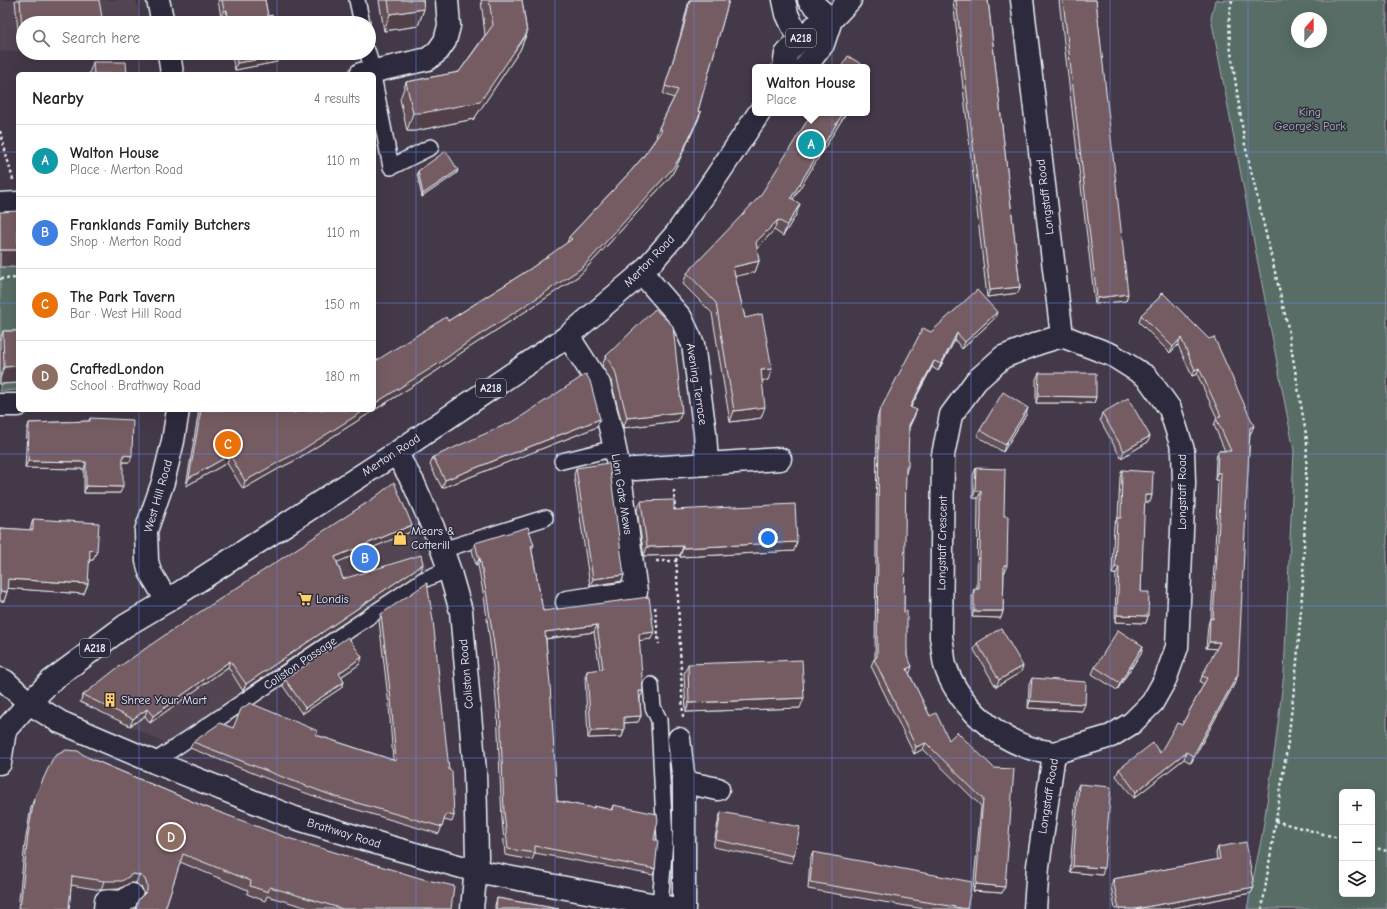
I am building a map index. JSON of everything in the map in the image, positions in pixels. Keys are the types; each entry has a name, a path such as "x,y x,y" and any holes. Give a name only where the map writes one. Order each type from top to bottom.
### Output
{"street":[{"path":"158,0 161,16"},
{"path":"370,71 428,58 438,51 444,41 449,26 447,0"},
{"path":"784,0 798,40"},
{"path":"809,0 831,20"},
{"name":"A218","path":"784,64 786,54 798,40 814,27 831,20 850,0"},
{"name":"Longstaff Road","path":"1022,0 1062,336 1112,355 1147,377 1170,409 1183,450 1184,483 1177,647 1165,680 1152,702 1132,722 1111,736 1054,753 1038,866 1035,909"},
{"name":"A218","path":"806,64 823,44 831,20"},
{"path":"170,60 172,72"},
{"name":"Merton Road","path":"0,763 5,730 51,681 125,626 167,601 396,453 568,336 642,273 676,234 757,116"},
{"path":"0,204 16,194"},
{"name":"Avening Terrace","path":"642,273 681,318 693,344 705,434 707,464"},
{"name":"Lion Gate Mews","path":"567,602 636,592 619,468 599,384 568,336"},
{"name":"Longstaff Crescent","path":"1054,753 1027,748 1003,737 986,724 954,686 945,664 941,637 943,455 951,415 976,381 1003,357 1062,336"},
{"path":"0,405 16,405"},
{"name":"West Hill Road","path":"167,601 150,572 147,561 146,531 163,482 173,441 178,412"},
{"name":"Coliston Road","path":"396,453 413,482 446,560 461,611 476,772 477,857 472,909"},
{"path":"635,469 672,465 780,459"},
{"name":"Brathway Road","path":"0,679 5,681 29,703 60,722 154,762 295,818 476,871 669,907"},
{"path":"679,739 684,782 684,909"},
{"path":"684,782 718,789"},
{"path":"105,909 106,901 123,902 132,895"}],"lane":[{"path":"357,0 360,16"},
{"path":"376,98 391,167 431,147"},
{"path":"562,461 614,448"},
{"name":"Coliston Passage","path":"154,762 423,580 446,560 545,518"},
{"path":"651,685 653,707 659,720 669,907"}],"path":[{"path":"1232,0 1229,17 1230,45 1245,146 1287,323 1307,440 1303,581 1297,662 1288,742 1262,909"},
{"path":"0,131 16,194"},
{"path":"0,279 16,278"},
{"path":"672,465 675,517"},
{"path":"676,546 683,727 679,739"},
{"path":"651,561 677,561"},
{"path":"1275,821 1339,838"},
{"path":"1375,848 1387,851"}],"shaded area":[{"path":"0,0 136,0 139,16 16,16 16,51 0,52"},
{"path":"394,495 428,570 343,624 166,744 87,705 89,695"}],"green space":[{"name":"King George's Park","path":"1215,0 1387,0 1387,909 1247,909 1262,836 1284,673 1294,451 1211,18"},
{"path":"0,224 16,224 16,390 0,391"}],"building":[{"path":"20,0 99,0 102,16 21,16"},
{"path":"222,0 265,0 268,16 228,16 227,10 224,11"},
{"path":"388,0 423,0 424,9 390,14"},
{"path":"489,0 522,0 527,33 480,102 422,113 413,113 406,82 459,72 493,25"},
{"path":"690,0 729,0 698,111 701,112 680,157 673,168 583,267 464,345 441,362 376,403 376,361 446,317 448,321 530,269 572,239 569,237 643,157 662,130 659,128 678,90 665,86 683,29"},
{"path":"956,0 988,0 1020,287 990,290"},
{"path":"1063,0 1096,0 1128,294 1097,298"},
{"path":"848,56 861,64 843,64"},
{"path":"236,60 255,60 237,63"},
{"path":"93,62 126,62 127,72 94,72"},
{"path":"810,116 841,116 791,198 800,204 787,225 778,220 756,242 759,261 733,267 745,318 762,314 772,369 761,370 765,407 734,411 716,303 687,273 760,196"},
{"path":"446,151 458,170 423,194 418,171"},
{"path":"16,211 16,250 0,250 0,212"},
{"path":"977,290 997,312 965,342 957,333 941,364 934,361 910,407 917,410 909,425 908,466 906,466 904,612 907,611 907,656 912,666 907,669 930,716 936,713 949,740 957,732 994,768 1014,769 1005,887 976,884 983,799 926,743 916,747 874,659 877,657 879,412 923,328 931,332"},
{"path":"1162,292 1209,339 1214,337 1254,426 1250,428 1238,674 1193,756 1186,752 1136,792 1119,769 1153,743 1160,753 1177,723 1182,725 1207,678 1202,676 1220,642 1209,642 1210,618 1213,619 1219,522 1221,473 1217,473 1218,451 1231,451 1216,418 1221,416 1199,368 1195,370 1181,338 1173,347 1141,315 1162,295"},
{"path":"655,309 673,326 682,412 627,418 615,371 606,356"},
{"path":"3,331 16,331 16,366 4,367"},
{"path":"1039,373 1096,373 1096,397 1038,396"},
{"path":"586,374 590,381 600,419 445,480 433,457 516,420"},
{"path":"1003,392 1028,408 1005,445 980,430"},
{"path":"1128,398 1150,436 1124,451 1102,413"},
{"path":"201,412 362,412 297,453 245,481 230,455 189,478"},
{"path":"90,418 133,420 132,456 123,455 123,487 86,486 86,462 28,461 29,423 90,421"},
{"path":"609,463 624,575 593,579 576,468"},
{"path":"976,468 1005,469 1004,516 1008,516 1007,565 1004,565 1003,611 974,611 974,589 979,589 981,515 981,491 975,491"},
{"path":"1122,470 1153,472 1152,495 1145,495 1141,592 1149,592 1148,616 1117,615 1119,567 1115,567 1117,518 1121,518"},
{"path":"394,482 412,525 335,557 343,579 421,555 423,564 246,684 230,661 153,716 147,709 133,719 83,695 116,669 165,635 374,498"},
{"path":"674,500 674,510 795,504 797,542 683,548 683,546 647,547 641,501"},
{"path":"33,519 99,523 97,551 90,550 88,584 8,579 7,592 0,591 0,528 33,530"},
{"path":"528,527 534,545 531,546 543,611 649,597 654,632 639,634 643,691 639,691 641,716 624,717 624,730 591,731 587,671 603,669 597,625 545,632 550,684 557,801 612,810 613,805 657,814 658,820 654,840 658,840 655,869 535,846 535,853 508,849 504,812 500,705 495,651 480,558 479,559 475,543"},
{"path":"427,583 433,620 449,770 452,771 454,816 446,814 442,827 336,797 193,742 220,723 233,728 241,709 250,703 318,731 316,735 396,761 391,699 381,614"},
{"path":"1001,628 1023,666 999,680 977,643"},
{"path":"1118,630 1143,646 1120,683 1095,667"},
{"path":"348,637 362,657 339,673 344,682 305,708 285,679"},
{"path":"802,660 804,698 689,703 688,664"},
{"path":"1032,678 1086,682 1085,704 1030,701"},
{"path":"66,750 78,751 87,757 203,806 288,838 423,879 454,886 451,909 343,909 270,887 268,892 250,886 251,881 183,854 165,909 136,909 138,900 147,891 147,885 145,879 139,875 133,874 122,881 104,881 72,876 69,909 20,909 28,835 34,799 52,760 55,756"},
{"path":"1079,784 1111,787 1104,868 1073,866"},
{"path":"721,812 800,827 794,856 716,840"},
{"path":"1246,842 1254,887 1135,909 1119,909 1113,879 1220,859 1218,847"},
{"path":"813,852 972,882 967,909 810,882"},
{"path":"497,898 559,909 496,909"}],"place":[{"name":"Walton House","path":"811,144"},
{"name":"The Park Tavern","path":"228,444"},
{"name":"Mears & Cotterill","path":"400,538"},
{"name":"Franklands Family Butchers","path":"365,558"},
{"name":"Londis","path":"305,599"},
{"name":"Shree Your Mart","path":"110,700"},
{"name":"CraftedLondon","path":"171,837"}]}
